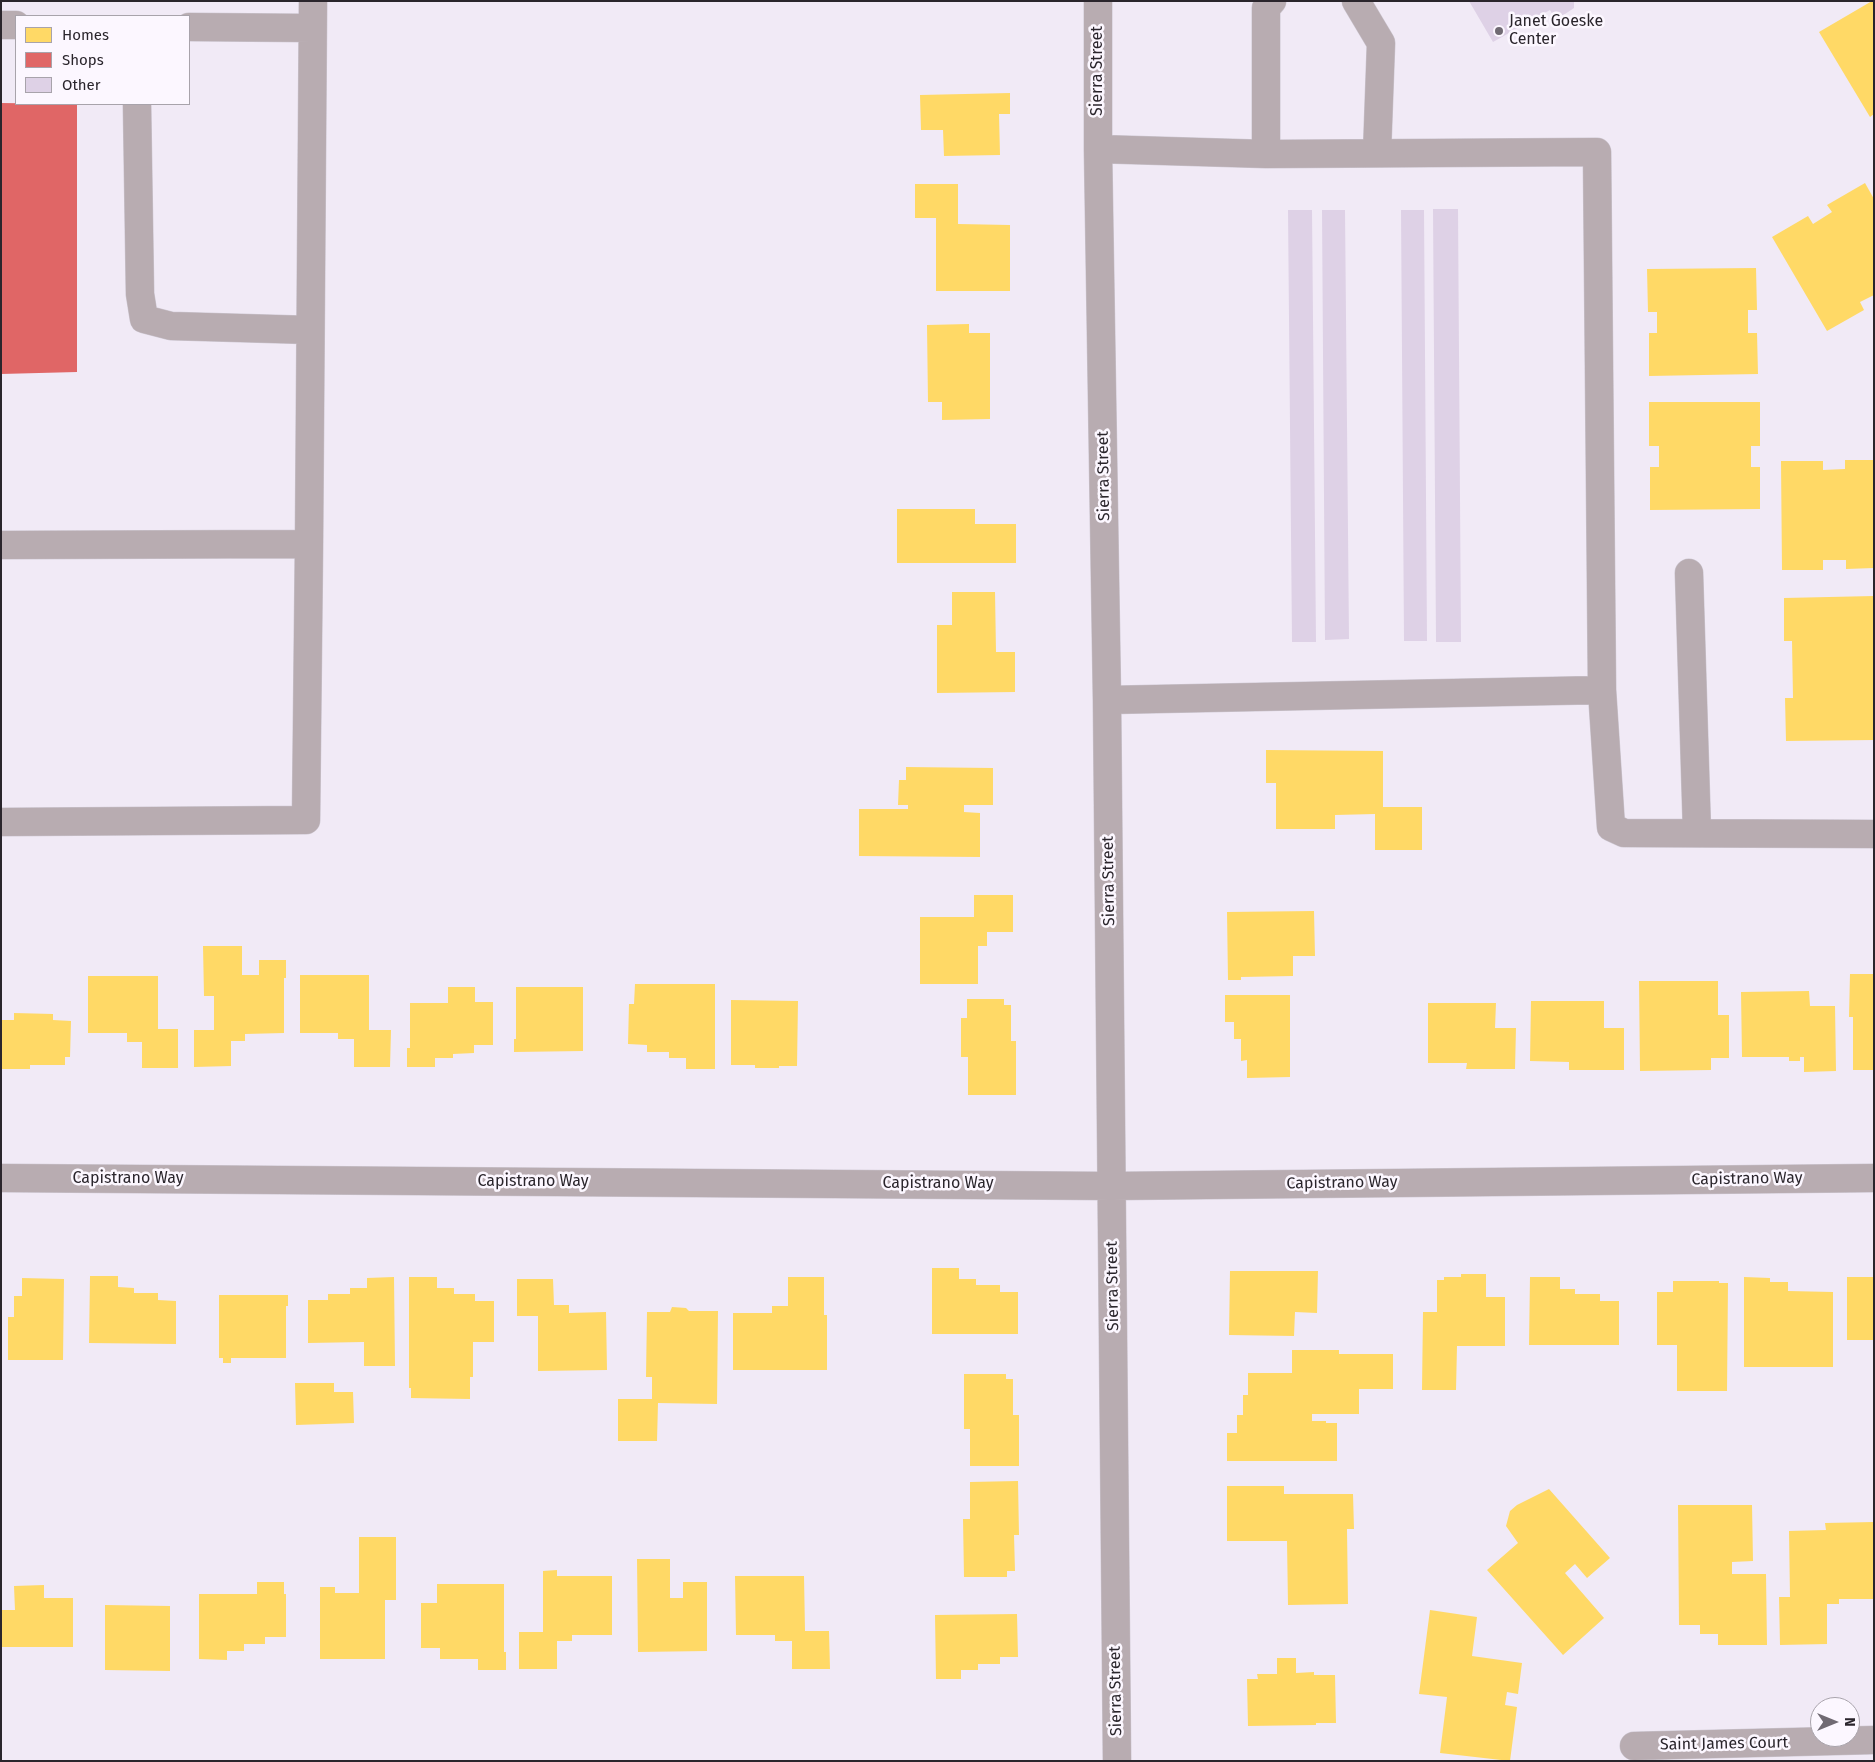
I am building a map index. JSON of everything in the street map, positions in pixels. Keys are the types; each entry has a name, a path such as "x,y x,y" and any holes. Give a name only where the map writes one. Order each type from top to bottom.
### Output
{"street":[{"path":"1,822 306,820 313,1"},
{"name":"Sierra Street","path":"1098,1 1098,149 1107,700 1117,1761"},
{"path":"1266,154 1266,8 1272,1"},
{"path":"1356,1 1381,43 1377,152"},
{"path":"1,25 15,25"},
{"path":"190,27 312,28"},
{"path":"137,105 140,294 144,319 171,326 310,330"},
{"path":"1098,149 1266,154 1597,152 1602,690 1611,827 1624,833 1874,834"},
{"path":"1,545 309,544"},
{"path":"1689,573 1697,833"},
{"path":"1107,700 1602,690"},
{"name":"Capistrano Way","path":"1,1178 1112,1186 1874,1178"},
{"name":"Saint James Court","path":"1634,1746 1874,1740"}],"building: Homes":[{"path":"1874,1 1874,114 1870,117 1819,32"},
{"path":"1010,93 1010,114 999,114 1000,155 944,156 943,130 921,130 920,95"},
{"path":"1865,183 1874,199 1874,295 1860,302 1864,310 1827,331 1772,237 1808,216 1813,224 1832,212 1827,205"},
{"path":"915,184 958,184 958,224 1010,225 1010,291 936,291 936,218 915,218"},
{"path":"1756,268 1757,310 1748,310 1748,333 1757,333 1758,374 1649,376 1649,333 1657,333 1657,312 1648,312 1647,269"},
{"path":"969,324 969,333 990,333 990,419 942,420 942,402 928,402 927,325"},
{"path":"1649,402 1760,402 1760,446 1751,446 1751,467 1760,467 1760,509 1650,510 1650,467 1659,467 1659,446 1649,446"},
{"path":"1845,460 1874,460 1874,568 1846,569 1846,560 1823,560 1823,570 1782,570 1781,461 1823,461 1823,470 1845,469"},
{"path":"897,509 975,509 975,524 1016,524 1016,563 897,563"},
{"path":"952,592 995,592 996,652 1015,652 1015,692 937,693 937,625 952,625"},
{"path":"1874,596 1874,740 1786,741 1785,698 1793,698 1792,641 1784,641 1784,598"},
{"path":"1266,750 1383,751 1383,807 1422,807 1422,850 1375,850 1375,814 1335,815 1335,829 1276,829 1276,783 1266,783"},
{"path":"906,767 993,768 993,805 964,805 964,812 980,813 980,857 859,856 859,809 908,809 908,805 898,805 899,780 906,780"},
{"path":"974,895 1013,895 1013,932 987,932 987,946 978,946 978,984 920,984 920,917 974,917"},
{"path":"1314,911 1315,956 1293,956 1293,976 1241,977 1241,980 1228,980 1227,912"},
{"path":"203,946 242,946 242,975 259,975 259,960 286,960 286,978 284,978 284,1033 245,1034 245,1041 231,1041 231,1066 194,1067 194,1030 214,1030 214,996 204,996"},
{"path":"1850,974 1874,974 1874,1070 1853,1070 1853,1017 1849,1017"},
{"path":"300,975 369,975 369,1030 391,1030 390,1067 354,1067 354,1039 338,1039 338,1033 300,1033"},
{"path":"88,976 158,976 158,1029 178,1029 178,1068 142,1068 142,1042 127,1042 127,1033 88,1033"},
{"path":"1639,981 1718,981 1718,1015 1729,1015 1729,1058 1711,1058 1711,1070 1640,1071"},
{"path":"635,984 715,984 715,1069 686,1069 686,1058 669,1058 669,1052 647,1052 647,1045 628,1044 629,1004 634,1004"},
{"path":"448,987 475,987 475,1002 493,1002 493,1045 474,1045 474,1053 453,1054 453,1058 435,1058 435,1067 407,1067 407,1048 410,1048 410,1003 448,1003"},
{"path":"516,987 583,987 583,1051 514,1052 514,1039 516,1039"},
{"path":"1809,991 1810,1006 1835,1006 1836,1071 1804,1072 1804,1057 1800,1057 1800,1061 1789,1061 1789,1057 1742,1057 1741,992"},
{"path":"1225,995 1290,995 1290,1077 1247,1078 1247,1060 1241,1061 1241,1039 1234,1039 1234,1022 1225,1022"},
{"path":"967,999 1004,999 1004,1005 1011,1005 1011,1041 1016,1041 1016,1095 968,1095 968,1057 961,1057 961,1018 967,1018"},
{"path":"731,1000 798,1001 797,1066 755,1068 755,1065 731,1065"},
{"path":"1531,1001 1604,1001 1604,1028 1624,1028 1624,1070 1569,1070 1569,1062 1530,1061"},
{"path":"1428,1003 1496,1003 1495,1028 1516,1028 1515,1069 1466,1069 1467,1063 1428,1063"},
{"path":"14,1013 53,1014 53,1020 71,1021 70,1057 65,1057 65,1065 30,1065 30,1069 1,1069 1,1020 14,1020"},
{"path":"932,1268 959,1268 959,1279 976,1279 976,1285 1000,1285 1000,1292 1018,1292 1018,1334 932,1334"},
{"path":"1230,1271 1318,1271 1317,1313 1295,1312 1294,1336 1229,1335"},
{"path":"1461,1274 1486,1274 1486,1297 1505,1297 1505,1346 1457,1346 1456,1390 1422,1390 1423,1312 1437,1312 1437,1280 1444,1280 1444,1277 1461,1277"},
{"path":"90,1276 118,1276 118,1287 134,1288 134,1293 158,1293 158,1300 176,1301 176,1344 89,1343"},
{"path":"394,1277 395,1366 364,1366 364,1342 308,1343 308,1300 328,1300 328,1294 350,1294 350,1288 367,1288 367,1278"},
{"path":"409,1277 437,1277 437,1288 454,1288 454,1294 475,1294 475,1301 494,1301 494,1342 473,1342 473,1377 470,1377 470,1399 411,1398 411,1388 409,1388"},
{"path":"788,1277 824,1277 824,1315 827,1315 827,1370 733,1370 733,1313 772,1313 772,1306 788,1306"},
{"path":"1530,1277 1560,1277 1560,1289 1575,1289 1575,1294 1600,1294 1600,1301 1619,1301 1619,1345 1529,1345"},
{"path":"1744,1277 1770,1278 1770,1282 1788,1282 1788,1291 1833,1292 1833,1367 1744,1367"},
{"path":"1847,1277 1874,1277 1874,1340 1847,1340"},
{"path":"22,1278 64,1279 63,1360 8,1360 8,1317 14,1317 14,1296 22,1296"},
{"path":"517,1279 553,1279 554,1305 569,1305 569,1313 606,1312 607,1370 538,1371 538,1316 517,1316"},
{"path":"1673,1281 1719,1281 1719,1283 1728,1283 1727,1391 1677,1391 1677,1345 1657,1345 1657,1292 1673,1292"},
{"path":"219,1295 288,1295 288,1306 286,1306 286,1358 231,1358 231,1363 223,1363 223,1358 219,1358"},
{"path":"672,1307 686,1308 689,1311 718,1311 717,1404 658,1403 657,1441 618,1441 618,1399 652,1399 652,1377 646,1377 647,1312 670,1312"},
{"path":"1292,1350 1339,1350 1339,1354 1393,1354 1393,1389 1359,1389 1359,1414 1312,1414 1312,1421 1337,1423 1337,1461 1227,1461 1227,1433 1237,1433 1237,1415 1243,1415 1243,1395 1248,1395 1248,1373 1292,1373"},
{"path":"964,1374 1006,1374 1006,1379 1013,1379 1013,1415 1019,1415 1019,1466 970,1466 970,1429 964,1429"},
{"path":"295,1383 334,1383 334,1392 353,1392 354,1423 296,1425"},
{"path":"1018,1481 1019,1535 1014,1535 1015,1571 1007,1571 1007,1577 964,1577 963,1519 970,1519 970,1482"},
{"path":"1227,1486 1284,1486 1284,1494 1353,1494 1354,1529 1347,1529 1348,1604 1288,1605 1287,1541 1227,1541"},
{"path":"1549,1489 1610,1558 1587,1578 1575,1564 1565,1573 1604,1618 1563,1655 1487,1570 1518,1543 1506,1526 1510,1511 1517,1505"},
{"path":"1678,1505 1752,1505 1753,1561 1732,1562 1732,1574 1766,1574 1767,1645 1718,1645 1718,1634 1700,1634 1700,1625 1679,1625"},
{"path":"1874,1522 1874,1599 1839,1599 1839,1604 1827,1604 1827,1644 1780,1645 1779,1597 1790,1597 1789,1531 1826,1530 1825,1523"},
{"path":"359,1537 396,1537 396,1600 385,1600 385,1659 320,1659 320,1587 335,1587 335,1593 359,1593"},
{"path":"637,1559 670,1559 670,1598 683,1598 683,1582 707,1582 707,1651 638,1652"},
{"path":"557,1570 557,1576 612,1576 612,1635 572,1635 572,1641 557,1641 557,1669 519,1669 519,1632 543,1632 543,1571"},
{"path":"735,1576 804,1576 805,1631 829,1631 830,1669 792,1669 792,1641 775,1641 775,1635 736,1635"},
{"path":"257,1582 284,1582 284,1594 286,1594 286,1637 265,1637 265,1644 244,1644 244,1651 227,1651 227,1660 199,1659 199,1594 257,1594"},
{"path":"437,1584 504,1584 504,1652 506,1652 506,1670 478,1670 478,1659 440,1659 440,1648 421,1648 421,1603 437,1603"},
{"path":"44,1585 44,1598 73,1598 73,1647 1,1647 1,1610 15,1610 14,1586"},
{"path":"105,1605 170,1606 170,1671 105,1670"},
{"path":"1430,1610 1477,1617 1472,1656 1522,1663 1518,1694 1507,1692 1505,1705 1517,1707 1510,1761 1440,1753 1447,1697 1419,1694"},
{"path":"1017,1614 1018,1657 1000,1657 1000,1664 978,1664 978,1670 961,1670 961,1679 936,1679 935,1615"},
{"path":"1277,1658 1296,1658 1296,1673 1314,1672 1314,1675 1335,1675 1336,1723 1248,1726 1247,1679 1258,1679 1257,1674 1277,1674"}],"building: Shops":[{"path":"1,103 15,103 15,105 77,105 77,372 1,374"}],"building: Other":[{"name":"Janet Goeske Center","path":"1469,1 1574,1 1574,8 1556,20 1550,10 1493,42"},
{"path":"1433,209 1458,209 1461,642 1436,642"},
{"path":"1288,210 1312,210 1316,642 1292,642"},
{"path":"1322,210 1345,210 1349,639 1325,640"},
{"path":"1401,210 1424,210 1427,641 1404,641"}],"place":[{"name":"Janet Goeske Center","path":"1499,31"}]}
